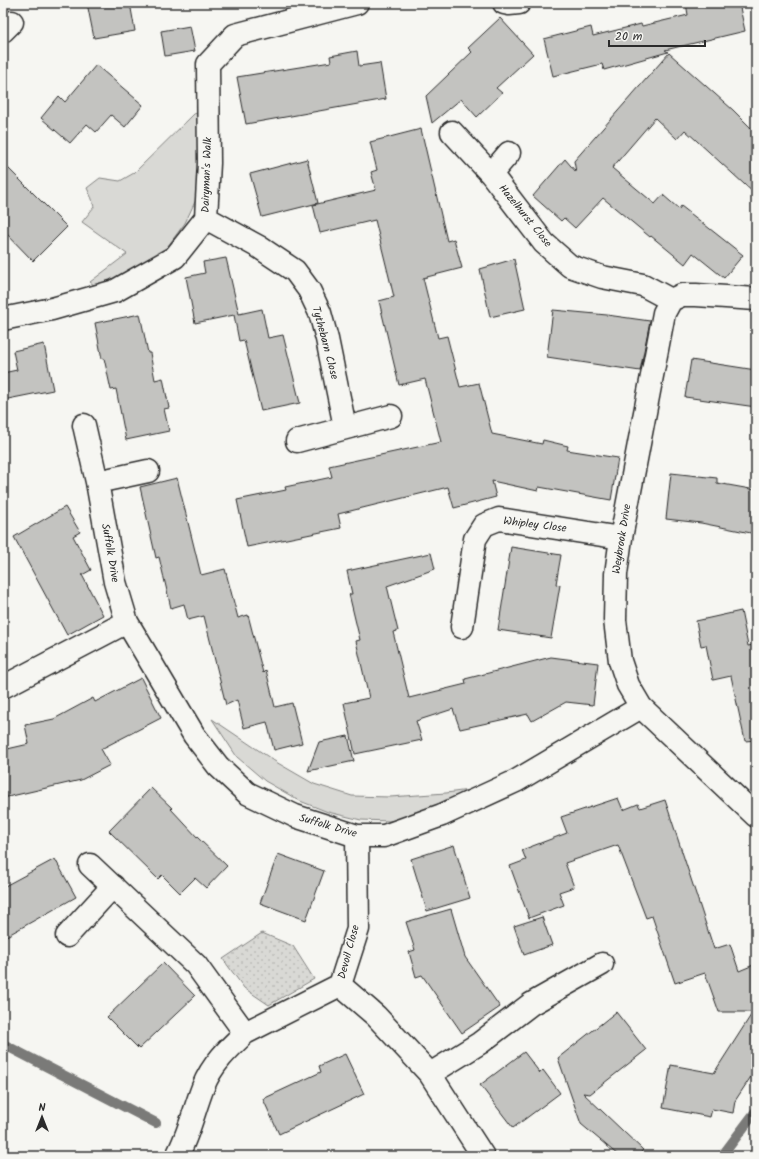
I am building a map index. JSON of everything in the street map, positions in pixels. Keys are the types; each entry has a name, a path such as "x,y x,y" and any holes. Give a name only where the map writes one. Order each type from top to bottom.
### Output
{"street":[{"name":"Dairyman's Walk","path":"3,319 52,310 115,291 174,257 206,218 209,163 208,64 235,35 357,3"},
{"path":"504,3 519,3"},
{"name":"Hazelhurst Close","path":"452,132 491,174 544,243 570,266 602,277 643,285 671,300"},
{"name":"Hazelhurst Close","path":"491,174 509,154"},
{"name":"Tythebarn Close","path":"206,218 259,247 295,271 309,290 322,319 346,427"},
{"path":"671,300 682,295 696,294 756,299"},
{"name":"Weybrook Drive","path":"671,300 664,313 621,538 616,574 615,620 620,662 628,685 641,707 756,816"},
{"path":"297,441 391,416"},
{"name":"Suffolk Drive","path":"84,425 98,482 115,582 127,622 194,735 218,766 247,793 294,816 357,836 384,836 442,815 516,781 641,707"},
{"path":"98,482 148,471"},
{"name":"Whipley Close","path":"462,627 475,539 484,525 499,519 621,538"},
{"path":"3,687 127,622"},
{"name":"Devoil Close","path":"177,1156 184,1142 204,1085 220,1057 245,1033 340,985 358,929 357,836"},
{"path":"90,865 196,965 245,1033"},
{"path":"67,936 113,886"},
{"path":"430,1074 480,1043 531,1004 602,964"},
{"path":"340,985 376,1016 430,1074 483,1156"}],"shaded area":[{"path":"209,108 201,189 185,223 159,258 126,275 95,286 90,282 127,254 82,222 94,207 87,188 100,178 120,181 134,173 194,114"},
{"path":"212,719 276,762 314,784 352,796 390,797 446,793 485,788 432,813 390,821 361,820 328,812 300,801 265,781 237,757"},
{"path":"262,933 293,946 314,979 269,1005 244,988 223,959"}],"building":[{"path":"87,3 130,3 135,31 94,38"},
{"path":"686,3 739,3 745,31 665,50 668,52 604,70 602,64 553,76 544,39 591,27 593,36 641,24 642,26 688,15"},
{"path":"500,18 533,54 496,88 502,93 477,117 461,99 432,123 426,96 472,52 468,48"},
{"path":"190,26 195,51 165,56 161,31"},
{"path":"357,51 359,66 380,63 386,99 246,124 237,77 331,62 330,56"},
{"path":"669,53 733,110 756,133 756,195 685,130 677,139 655,118 612,168 655,204 663,195 679,209 681,206 743,255 724,278 693,253 685,264 603,198 575,228 564,218 561,221 533,196 565,159 576,172 574,161"},
{"path":"96,65 143,105 125,127 111,115 96,132 87,124 70,143 41,118 59,96 65,102"},
{"path":"421,129 447,241 454,239 462,268 423,278 438,338 447,336 460,387 479,383 492,434 542,444 543,440 568,446 567,450 618,458 611,500 539,487 538,491 492,481 496,497 454,508 448,487 338,514 341,528 247,547 237,500 286,490 285,487 332,477 329,466 441,442 425,379 399,385 379,301 394,297 375,220 320,233 313,205 376,190 371,172 377,170 370,142"},
{"path":"307,159 318,203 262,217 250,174"},
{"path":"3,163 67,227 33,261 3,230"},
{"path":"226,258 239,314 262,309 268,338 283,335 300,403 261,411 244,340 239,341 234,315 195,323 186,277 205,273 203,262"},
{"path":"514,259 525,309 490,317 480,269"},
{"path":"553,310 650,321 640,371 547,357"},
{"path":"140,314 155,380 163,378 169,408 164,409 169,431 126,440 116,389 111,390 104,358 102,359 95,323"},
{"path":"44,344 53,390 3,400 3,373 17,370 13,351"},
{"path":"691,360 756,370 756,407 685,397"},
{"path":"671,473 717,478 717,483 756,490 756,534 701,523 666,519"},
{"path":"177,478 201,575 225,569 238,618 248,615 263,673 266,670 275,707 292,703 302,743 274,750 267,722 244,728 237,700 226,705 204,616 188,620 184,604 171,608 159,557 156,558 140,487"},
{"path":"65,507 80,532 73,536 91,570 82,575 103,615 67,635 14,537"},
{"path":"511,547 561,555 556,584 560,585 551,638 498,630"},
{"path":"431,553 435,569 387,586 398,631 393,632 409,698 466,684 465,679 551,657 598,663 593,705 566,702 532,721 528,714 460,729 453,709 416,721 422,740 355,754 344,703 369,698 356,641 360,640 349,594 352,594 347,571"},
{"path":"741,611 748,646 753,645 756,659 756,740 745,741 731,676 713,680 706,645 701,646 696,621"},
{"path":"141,678 161,718 101,749 110,765 81,780 3,798 3,750 29,744 25,725 54,719 93,698 95,702"},
{"path":"348,736 354,761 308,771 319,742"},
{"path":"151,788 172,808 171,809 198,838 227,866 206,888 195,878 180,893 162,875 158,879 109,831"},
{"path":"618,798 623,810 638,804 640,808 665,800 714,949 730,944 739,971 756,964 756,1069 735,1101 733,1113 712,1109 710,1117 663,1108 671,1065 714,1073 753,1012 719,1012 705,973 675,983 652,916 646,918 618,845 565,863 574,887 559,892 564,905 529,918 510,866 526,860 522,850 567,833 561,817"},
{"path":"454,845 470,898 427,911 411,859"},
{"path":"278,854 324,871 306,920 260,903"},
{"path":"55,859 76,897 3,938 3,887"},
{"path":"451,909 465,957 500,1007 462,1033 422,975 416,977 409,952 415,950 406,922"},
{"path":"542,917 552,945 524,955 514,926"},
{"path":"163,963 195,996 139,1049 107,1017"},
{"path":"616,1012 646,1050 590,1094 583,1093 643,1150 637,1156 619,1156 581,1124 558,1058"},
{"path":"524,1052 540,1073 543,1070 560,1093 513,1128 480,1085"},
{"path":"345,1054 364,1094 279,1134 263,1099 321,1072 319,1066"}],"waterway":[{"path":"3,1044 156,1123"},
{"path":"722,1156 756,1111"}]}
